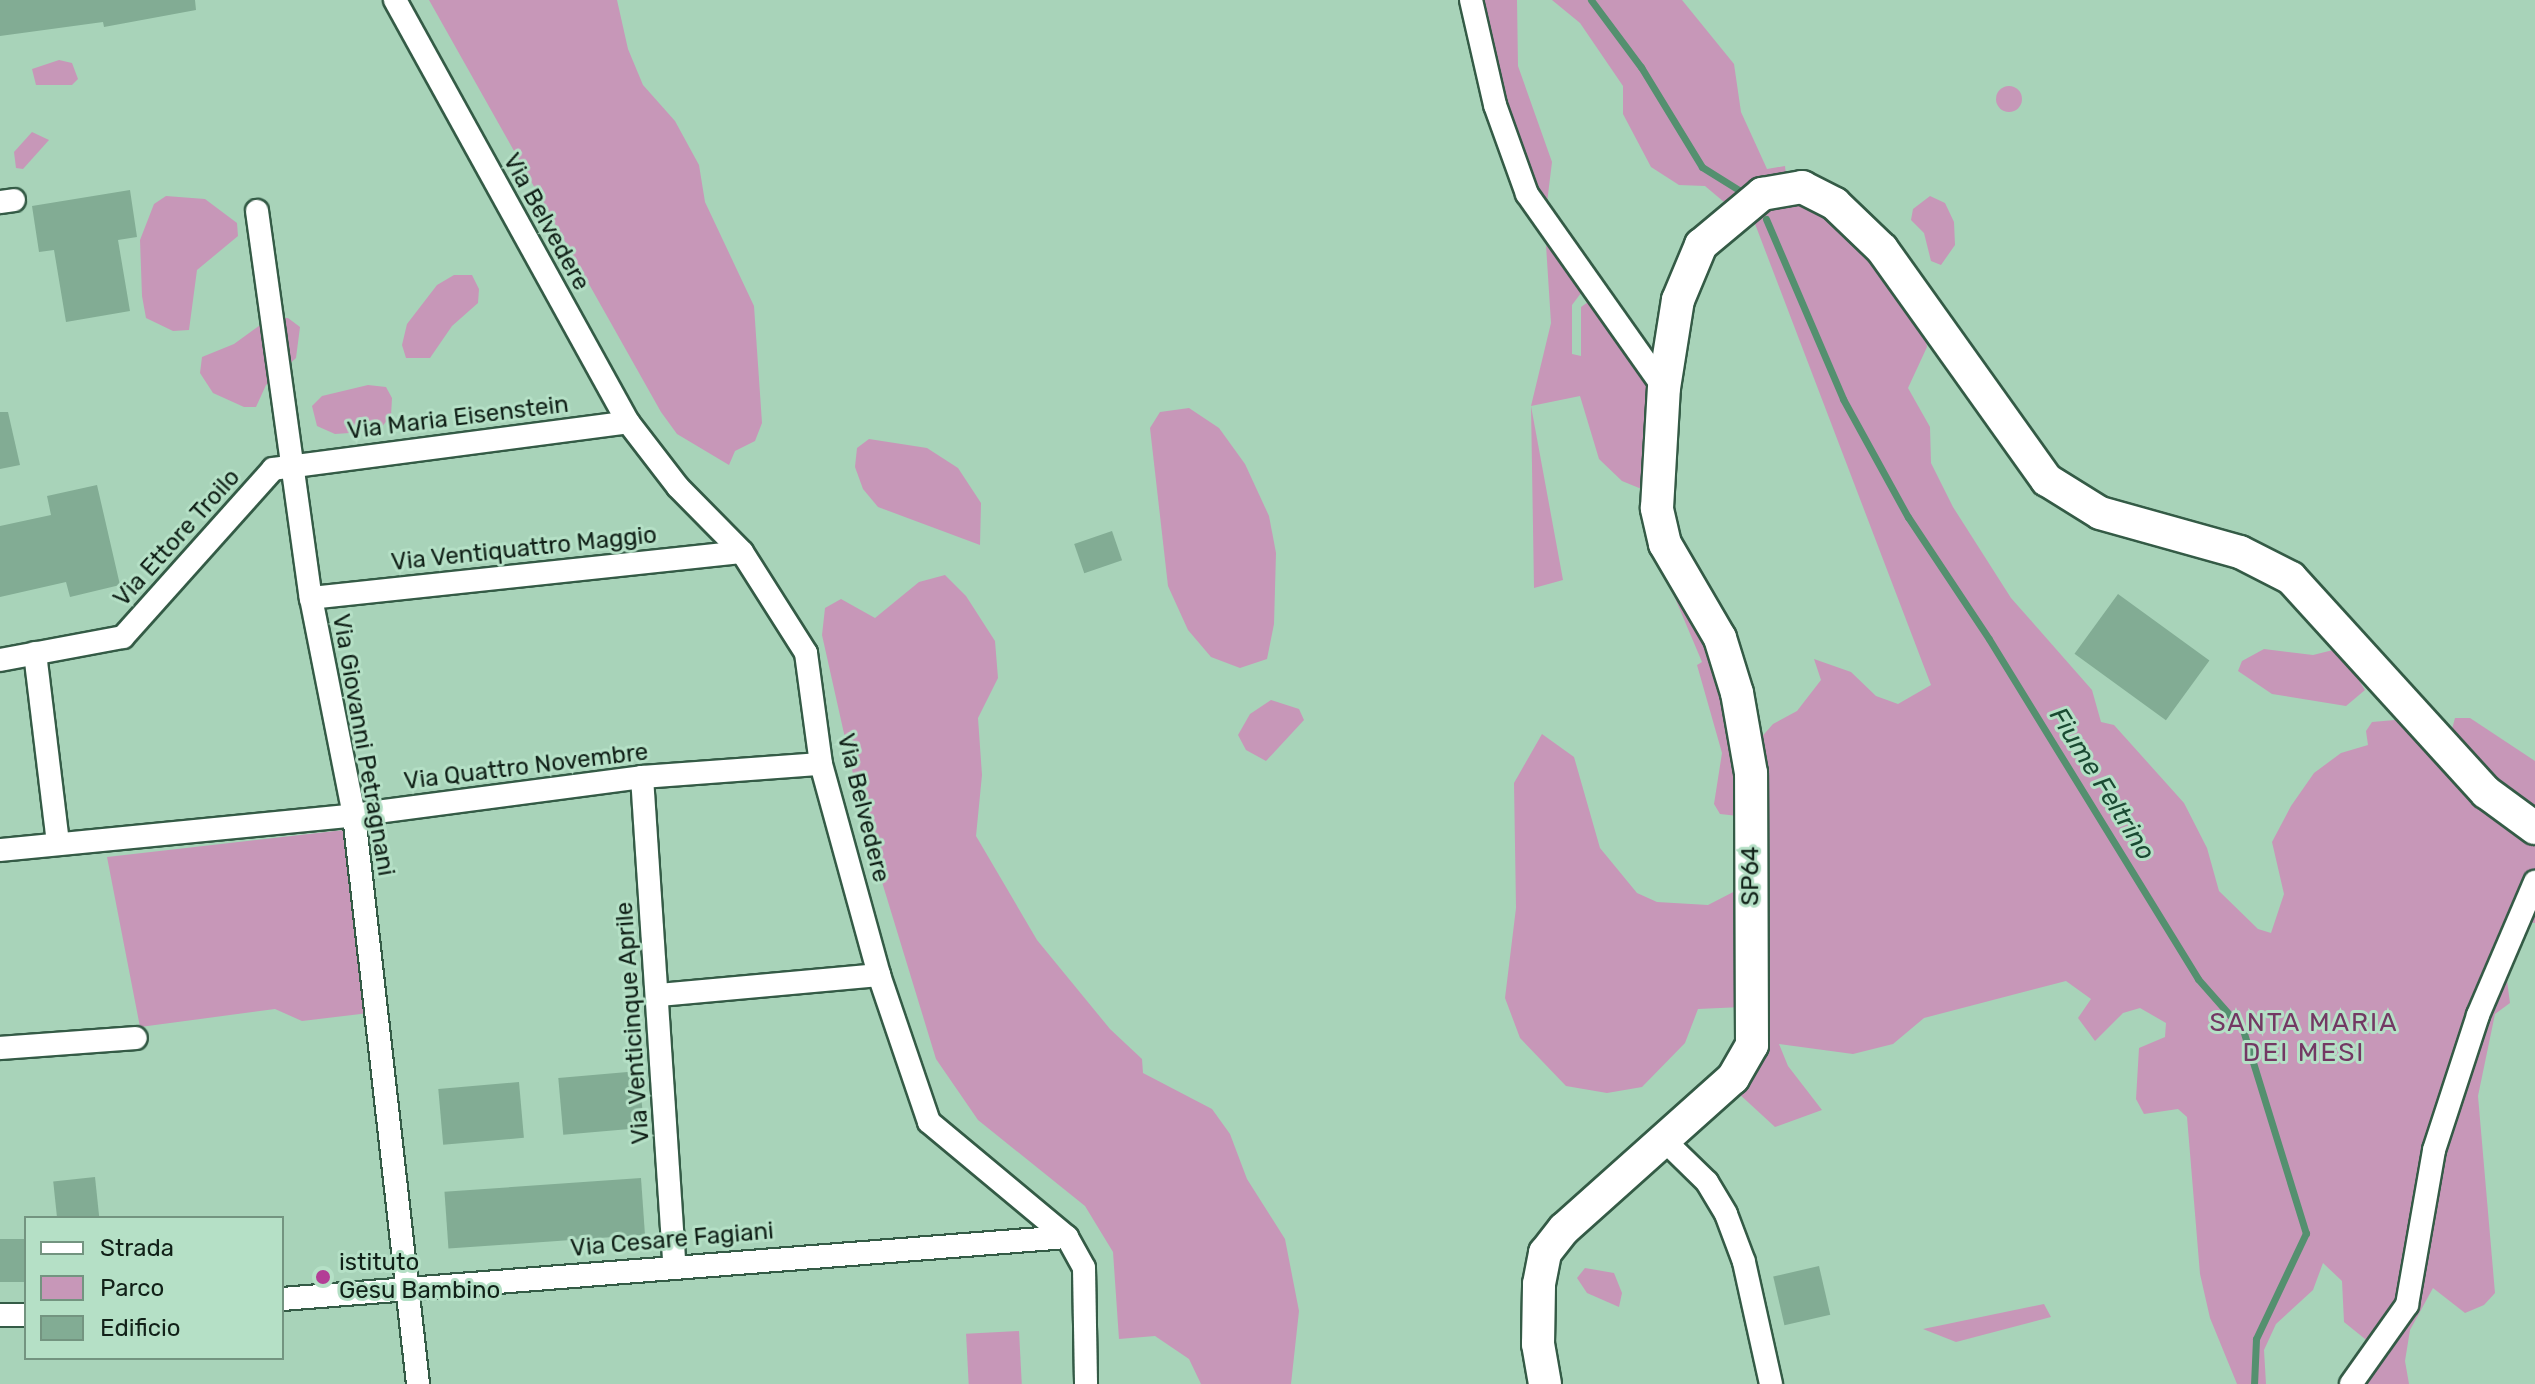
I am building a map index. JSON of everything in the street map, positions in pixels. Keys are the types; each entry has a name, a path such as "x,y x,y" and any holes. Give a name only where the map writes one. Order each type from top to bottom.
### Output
{"street":[{"name":"Via Belvedere","path":"395,0 628,422 678,487 742,552 806,653 821,764 879,975 929,1122 1067,1237 1084,1268 1086,1384"},
{"path":"1471,0 1495,105 1527,194 1664,388"},
{"name":"SP64","path":"1545,1384 1538,1344 1539,1284 1545,1253 1564,1229 1733,1078 1752,1045 1751,773 1737,693 1720,638 1665,544 1657,508 1664,388 1678,300 1701,245 1762,194 1802,187 1835,204 1882,249 2047,480 2100,513 2240,552 2291,578 2486,792 2535,828"},
{"name":"Via Giovanni Petragnani","path":"257,211 296,466 311,598 354,815 410,1289 418,1384"},
{"name":"Via Maria Eisenstein","path":"296,466 628,422"},
{"name":"Via Ettore Troilo","path":"0,660 123,637 273,469 296,466"},
{"name":"Via Ventiquattro Maggio","path":"311,598 742,552"},
{"path":"35,653 58,844"},
{"name":"Via Quattro Novembre","path":"0,850 354,815 642,777 821,764"},
{"name":"Via Venticinque Aprile","path":"642,777 659,995 674,1265"},
{"path":"2351,1384 2407,1305 2434,1150 2478,1015 2535,882"},
{"path":"659,995 879,975"},
{"path":"0,1048 136,1038"},
{"path":"1664,1140 1707,1182 1726,1214 1744,1262 1771,1384"},
{"name":"Via Cesare Fagiani","path":"284,1299 674,1265 1067,1237"},
{"path":"0,1315 24,1315"}],"green space":[{"path":"429,0 617,0 628,49 643,85 675,121 699,165 705,202 754,306 762,423 755,441 735,451 729,465 677,434 661,412"},
{"path":"1479,0 1517,0 1518,66 1552,162 1546,211 1510,132"},
{"path":"1552,0 1682,0 1734,64 1741,112 1767,169 1785,166 1786,175 1724,202 1705,186 1679,185 1651,167 1623,114 1623,86 1580,23"},
{"path":"59,60 72,63 78,79 72,85 36,85 32,69"},
{"path":"2009,86 2018,90 2022,99 2018,108 2009,112 2000,108 1996,99 2000,90"},
{"path":"32,132 49,140 23,169 16,168 14,152"},
{"path":"166,196 205,199 237,223 238,236 197,270 189,330 173,331 146,318 142,296 140,240 154,204"},
{"path":"1930,196 1945,203 1954,222 1955,245 1941,265 1931,261 1924,233 1911,220 1913,209"},
{"path":"1788,200 1822,210 1864,253 1925,335 1927,347 1908,388 1930,427 1931,463 1953,507 2011,598 2092,690 2101,722 2114,725 2184,803 2207,848 2219,891 2258,929 2271,933 2284,894 2272,842 2291,806 2314,773 2341,753 2368,745 2366,731 2372,722 2395,720 2535,836 2535,923 2527,922 2506,973 2510,1003 2495,1014 2478,1096 2495,1293 2484,1305 2465,1313 2433,1288 2410,1330 2405,1361 2409,1384 2344,1384 2370,1343 2344,1322 2342,1281 2323,1263 2313,1290 2276,1324 2264,1350 2266,1384 2237,1384 2210,1318 2200,1274 2187,1117 2178,1109 2144,1114 2136,1099 2139,1048 2165,1037 2166,1023 2140,1008 2123,1013 2095,1041 2078,1018 2091,999 2066,981 1924,1018 1893,1044 1853,1054 1779,1044 1788,1066 1822,1110 1775,1127 1737,1092 1751,749 1773,724 1797,711 1821,680 1814,659 1851,672 1876,696 1898,704 1931,685 1752,216"},
{"path":"1546,245 1584,289 1572,305 1572,354 1581,356 1581,307 1588,302 1658,392 1644,490 1622,481 1599,459 1580,396 1531,406 1551,323"},
{"path":"454,275 472,275 479,289 478,303 452,326 430,358 406,358 402,345 407,324 437,285"},
{"path":"270,318 288,318 300,327 296,358 266,385 256,407 244,407 213,393 200,373 202,357 234,344"},
{"path":"368,385 386,387 392,398 391,416 378,431 335,434 317,426 312,406 322,396"},
{"path":"1531,406 1563,580 1534,588"},
{"path":"1189,408 1219,428 1245,464 1269,516 1276,553 1274,624 1267,659 1240,668 1211,657 1188,630 1168,586 1150,428 1160,412"},
{"path":"869,439 927,448 958,468 981,503 980,545 878,507 863,489 855,467 857,448"},
{"path":"1656,553 1737,689 1738,816 1720,814 1714,804 1722,753 1697,665 1702,662"},
{"path":"945,575 966,596 995,641 998,678 978,718 982,775 976,836 1037,940 1110,1029 1142,1059 1143,1073 1212,1109 1230,1134 1247,1179 1285,1239 1299,1311 1291,1384 1201,1384 1189,1359 1155,1336 1119,1339 1113,1252 1085,1206 978,1120 936,1059 864,823 822,635 825,608 841,599 875,618 919,582"},
{"path":"2264,649 2313,655 2333,650 2346,659 2365,690 2346,706 2272,694 2238,671 2242,661"},
{"path":"1271,700 1299,709 1304,720 1266,761 1246,750 1238,735 1250,714"},
{"path":"2455,718 2470,718 2535,761 2535,819 2448,744"},
{"path":"1542,734 1574,757 1600,848 1637,893 1657,902 1708,905 1741,888 1742,1007 1698,1009 1685,1043 1642,1087 1607,1093 1566,1086 1520,1038 1505,998 1516,908 1514,783"},
{"path":"344,830 369,1013 302,1021 275,1009 140,1027 107,857"},
{"path":"1585,1268 1614,1273 1622,1293 1619,1307 1587,1293 1577,1278"},
{"path":"2044,1304 2051,1317 1956,1342 1923,1329"},
{"path":"1019,1331 1022,1384 969,1384 966,1334"}],"building":[{"path":"0,0 195,0 196,10 104,27 103,22 0,36"},
{"path":"130,190 137,237 118,240 130,311 66,322 54,250 39,252 32,206"},
{"path":"0,412 8,412 20,465 0,469"},
{"path":"97,485 120,585 70,597 66,582 0,597 0,526 51,515 47,496"},
{"path":"1112,531 1122,560 1084,573 1074,544"},
{"path":"2118,594 2209,660 2166,720 2075,654"},
{"path":"639,1071 644,1128 563,1135 558,1078"},
{"path":"519,1082 524,1138 443,1145 438,1089"},
{"path":"95,1177 99,1216 57,1216 53,1181"},
{"path":"641,1178 645,1235 448,1249 444,1192"},
{"path":"0,1239 24,1239 24,1282 0,1282"},
{"path":"1819,1266 1830,1315 1784,1325 1773,1277"}],"waterway":[{"name":"Fiume Feltrino","path":"1591,0 1641,67 1702,167 1742,192"},
{"name":"Fiume Feltrino","path":"1766,219 1843,399 1908,517 1989,639 2198,979 2243,1030 2306,1233 2256,1339 2254,1384"}],"place":[{"name":"istituto Gesu Bambino","path":"323,1277"}],"district":[{"name":"SANTA MARIA DEI MESI","path":"2304,1038"}]}
